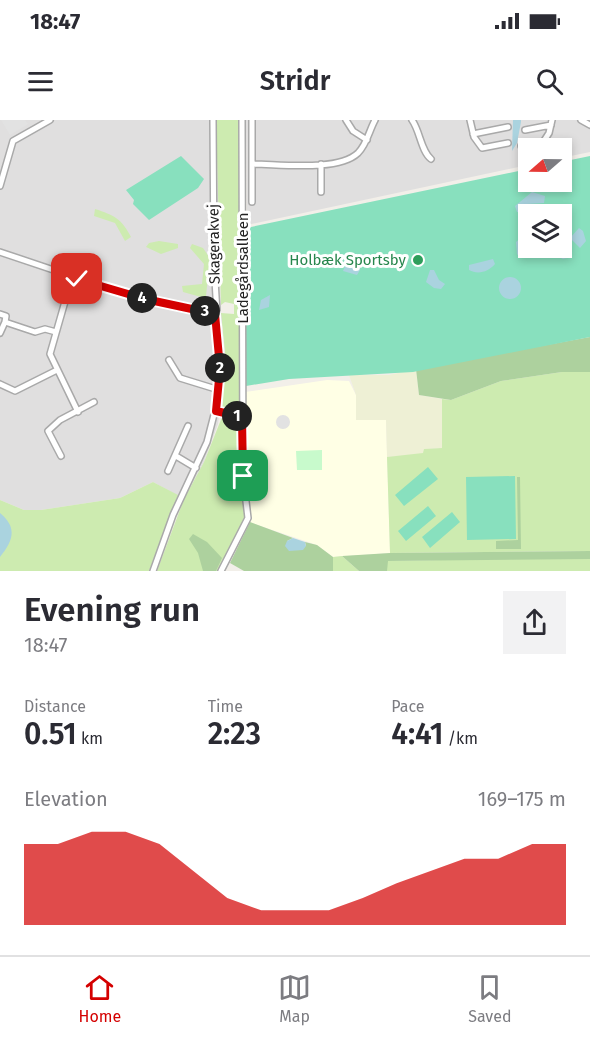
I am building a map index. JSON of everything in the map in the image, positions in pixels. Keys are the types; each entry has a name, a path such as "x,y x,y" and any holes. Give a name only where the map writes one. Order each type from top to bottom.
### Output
{"street":[{"path":"0,186 13,141 50,120"},
{"name":"Skagerakvej","path":"153,571 173,515 197,465 216,411 219,390 215,314 213,120"},
{"name":"Ladegårdsalleen","path":"221,571 248,518 243,476 242,417 242,120"},
{"path":"252,120 252,202"},
{"path":"346,120 352,132 367,140"},
{"path":"252,164 321,164 348,160 356,155 367,140 375,120"},
{"path":"412,120 420,134 427,157 431,159"},
{"path":"470,120 473,134 482,148 508,143"},
{"path":"580,120 590,125"},
{"path":"525,130 552,123"},
{"path":"545,138 552,123"},
{"path":"473,134 508,127"},
{"path":"321,164 321,192"},
{"path":"0,252 74,278 145,299 198,308 215,314"},
{"path":"74,278 50,354 78,412"},
{"path":"198,308 215,304"},
{"path":"0,314 6,316 0,333"},
{"path":"4,322 35,332 45,329 56,332"},
{"path":"169,360 180,378 219,390"},
{"path":"0,384 15,391 57,370"},
{"path":"207,385 220,382"},
{"path":"61,456 48,431 60,420 94,402"},
{"path":"216,411 242,417"},
{"path":"168,471 188,426"},
{"path":"176,456 197,465"}],"shaded area":[{"path":"0,120 216,120 221,313 226,362 218,424 204,462 184,499 153,482 120,498 41,510 24,510 0,500"},
{"path":"1,120 25,120 28,124 10,135"},
{"path":"246,120 590,120 590,152 572,156 572,138 518,138 518,167 247,225"},
{"path":"416,369 419,395 442,399 443,448 425,449 424,453 412,456 387,457 386,420 356,420 356,395 349,375 389,375"},
{"path":"327,380 349,381 356,395 386,419 390,553 333,557 317,545 249,522 244,475 245,392"},
{"path":"283,415 288,417 290,422 288,427 283,429 278,427 276,422 278,417"}],"green space":[{"path":"216,120 240,120 239,414 224,411 220,407 226,362 221,313 234,314 234,304 225,302 221,305"},
{"path":"181,156 204,179 198,188 149,220 133,204 134,200 126,190"},
{"name":"Holbæk Sportsby","path":"590,156 590,337 413,372 289,379 246,386 246,228 518,171 518,192 572,192 572,160"},
{"path":"95,209 117,218 131,237 125,241 115,223 94,216"},
{"path":"159,241 178,244 178,248 161,254 146,247 149,243"},
{"path":"192,244 203,248 210,258 206,296 201,297 183,292 182,286 202,284 204,264 190,248"},
{"path":"590,337 590,372 562,372 501,381 451,400 419,395 416,369"},
{"path":"562,372 590,372 590,551 390,553 387,457 423,453 424,449 442,448 442,399 451,400 501,381"},
{"path":"222,417 239,422 241,475 247,512 220,571 157,571 184,499 204,462"},
{"path":"322,450 322,470 297,470 296,451"},
{"path":"428,467 438,479 404,506 395,495"},
{"path":"515,476 516,539 467,540 466,477"},
{"path":"517,477 520,477 521,549 496,549 496,541 518,540"},
{"path":"153,482 178,495 149,571 0,571 0,500 24,510 41,510 120,498"},
{"path":"428,506 436,516 406,541 398,531"},
{"path":"452,512 460,522 430,548 422,537"},
{"path":"250,522 293,538 287,541 306,546 305,542 317,545 333,557 333,571 244,571 230,563"},
{"path":"193,534 207,542 222,558 216,571 203,571 198,553 189,539"},
{"path":"590,551 590,559 388,561 387,571 359,571 342,556 390,553"},
{"path":"342,556 359,571 333,571 333,557"},
{"path":"590,559 590,571 387,571 387,561"}],"water":[{"path":"513,120 521,120 521,122 517,143 512,151"},
{"path":"532,192 545,196 544,203 518,204 518,212 515,206"},
{"path":"579,228 583,231 586,241 580,248 572,240 572,236"},
{"path":"493,259 495,264 486,271 469,270 469,265"},
{"path":"352,264 358,265 360,270 357,275 343,271 345,267"},
{"path":"430,270 434,270 439,280 445,284 441,289 434,288 426,282"},
{"path":"510,277 518,280 521,288 518,296 510,299 502,296 499,288 502,280"},
{"path":"270,295 269,307 259,310 261,300"},
{"path":"0,513 9,523 12,534 0,557"},
{"path":"293,538 305,542 306,546 303,550 289,551 285,546 287,541"}],"place":[{"name":"Holbæk Sportsby","path":"418,260"}],"route":[{"path":"77,279 145,299 198,308 215,314 220,368 216,411 242,417 243,476"}]}
